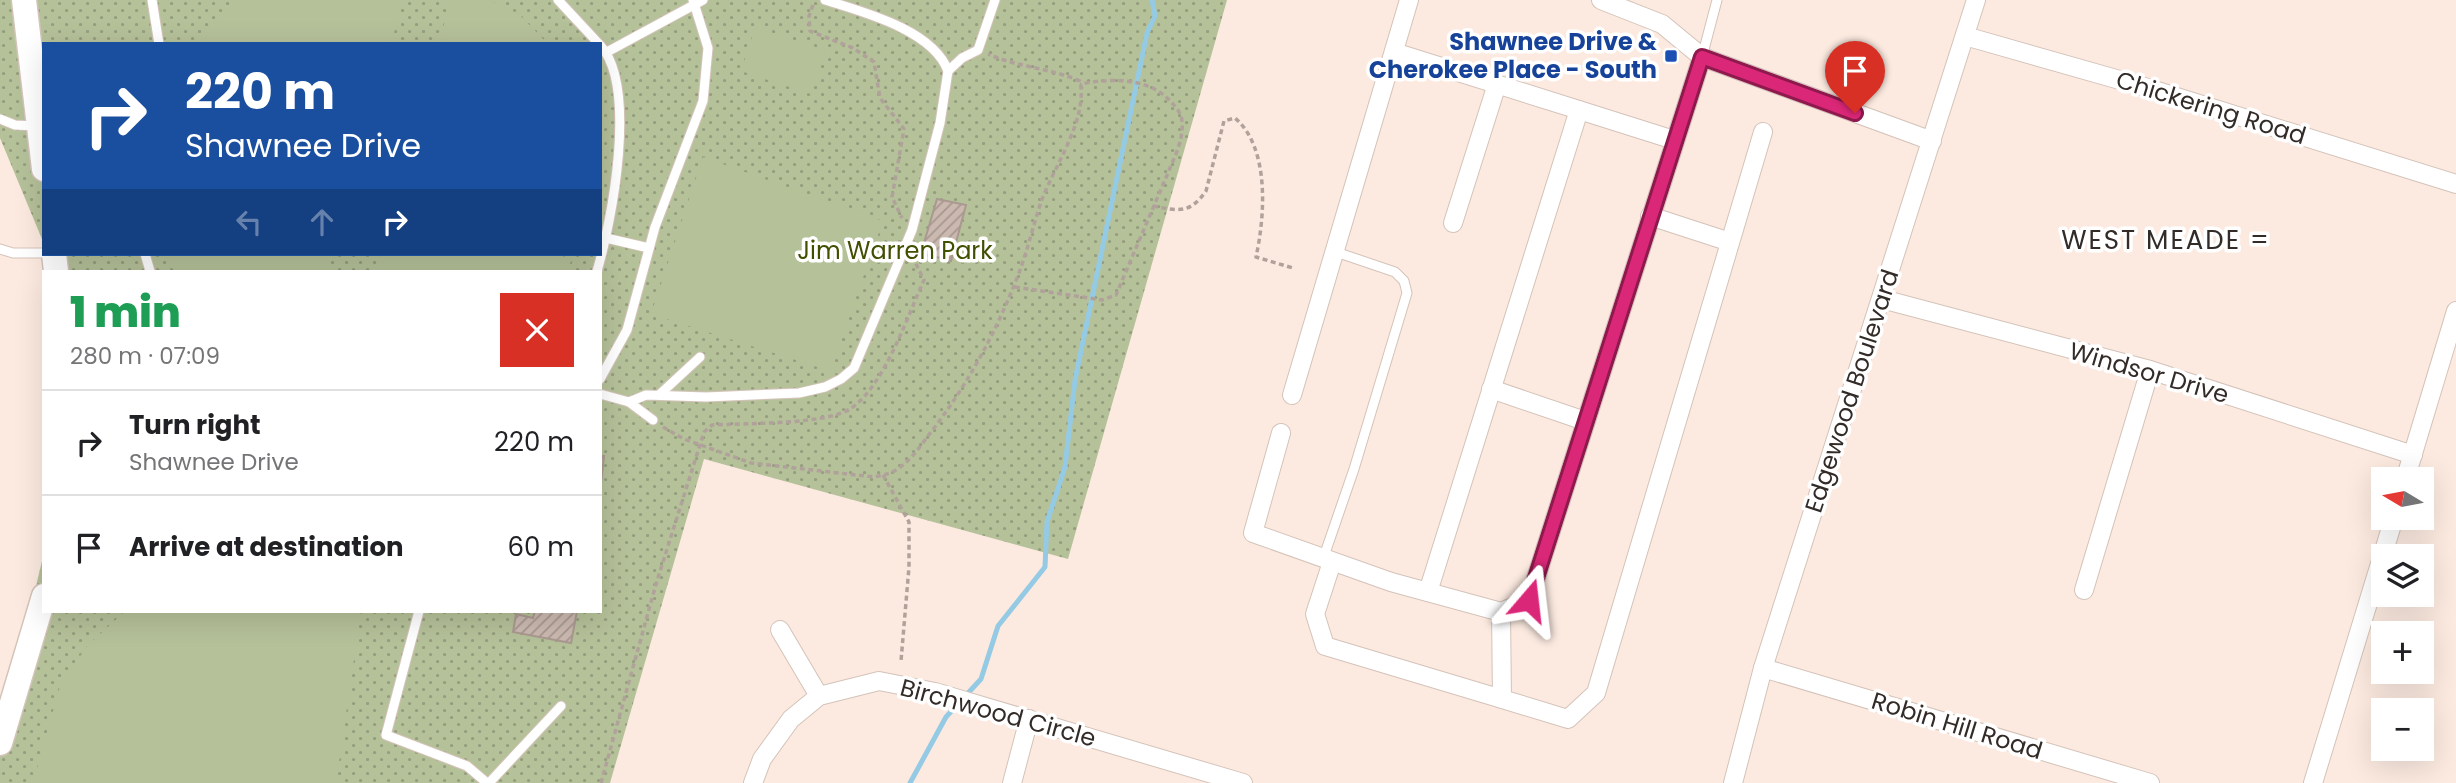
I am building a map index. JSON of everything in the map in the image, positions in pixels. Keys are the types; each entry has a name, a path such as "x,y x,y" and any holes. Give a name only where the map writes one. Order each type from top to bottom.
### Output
{"street":[{"path":"24,0 42,152"},
{"path":"1292,395 1409,0"},
{"path":"1601,0 1662,24 1702,57 1932,141"},
{"name":"Edgewood Boulevard","path":"1733,783 1763,668 1976,0"},
{"name":"Chickering Road","path":"1965,36 2148,88 2456,184"},
{"path":"1394,52 1674,140"},
{"path":"1281,433 1253,533 1327,561 1427,592 1501,611 1529,600 1702,57"},
{"path":"1453,223 1497,84"},
{"path":"1427,592 1579,110"},
{"path":"1327,561 1315,614 1325,646 1567,719 1596,693 1763,132"},
{"path":"1650,216 1730,242"},
{"name":"Windsor Drive","path":"1882,299 2150,370 2413,455"},
{"path":"2409,467 2456,311"},
{"path":"2084,590 2150,370"},
{"path":"1491,389 1585,421"},
{"path":"2313,783 2390,530"},
{"path":"0,743 4,713 42,602"},
{"path":"1501,611 1502,699"},
{"path":"780,630 819,696"},
{"name":"Robin Hill Road","path":"1763,668 2150,783"},
{"name":"Birchwood Circle","path":"753,783 762,759 791,719 819,696 879,681 935,692 1242,783"},
{"path":"1012,783 1029,719"}],"lane":[{"path":"152,0 159,42"},
{"path":"558,0 597,42"},
{"path":"629,402 646,395 706,397 800,394 825,387 854,368 912,230 940,123 948,71 930,47 910,32 825,0"},
{"path":"948,71 962,58 978,50 995,0"},
{"path":"1702,57 1717,0"},
{"path":"602,253 621,146 618,91 602,47 698,1 708,48 703,101 655,227 627,330 602,375"},
{"path":"0,119 15,125 39,126"},
{"path":"606,238 649,248"},
{"path":"0,249 13,253 42,253"},
{"path":"1327,561 1407,293 1404,281 1395,272 1334,251"},
{"path":"659,395 700,357"},
{"path":"602,395 629,402 653,420"},
{"path":"418,613 386,735 467,766 488,783 561,706"}],"path":[{"path":"653,420 684,439 751,463 864,476 883,475 898,469 914,454 956,398 987,345 1014,287 1041,201 1069,141 1083,94 1080,81 1062,73 999,60 978,50"},
{"path":"1014,287 1102,300 1116,295 1182,135 1182,118 1174,104 1153,87 1107,80 1080,84"},
{"path":"1153,206 1174,210 1191,209 1199,201 1206,191 1224,121 1235,118 1251,138 1261,178 1263,211 1256,257 1293,268"},
{"path":"883,475 909,522 909,567 901,660"}],"green space":[{"name":"Jim Warren Park","path":"0,0 1227,0 1068,559 704,459 610,783 0,783 0,734 42,561 42,613 602,613 602,270 55,270 49,256 602,256 602,42 42,42 42,239 0,138"},
{"path":"236,0 403,0 392,42 202,42 221,15"},
{"path":"450,0 489,0 519,14 546,42 440,42"},
{"path":"755,28 825,50 811,94 741,71"},
{"path":"703,157 883,221 830,371 651,314"},
{"path":"166,256 331,256 327,270 173,270"},
{"path":"380,256 562,256 572,259 567,270 376,270"},
{"path":"123,613 361,613 336,783 33,783 60,686 87,646"}],"building":[{"path":"937,199 966,205 951,261 921,253"},
{"path":"534,613 577,613 571,643 513,632 516,614 533,618"}],"waterway":[{"path":"910,783 946,717 981,679 998,626 1045,567 1047,522 1065,467 1075,380 1147,33 1155,16 1152,0"}],"place":[{"name":"Shawnee Drive & Cherokee Place - South","path":"1671,56"}],"district":[{"name":"WEST MEADE =","path":"2166,240"}],"route":[{"path":"1529,600 1702,57 1855,113"}]}
